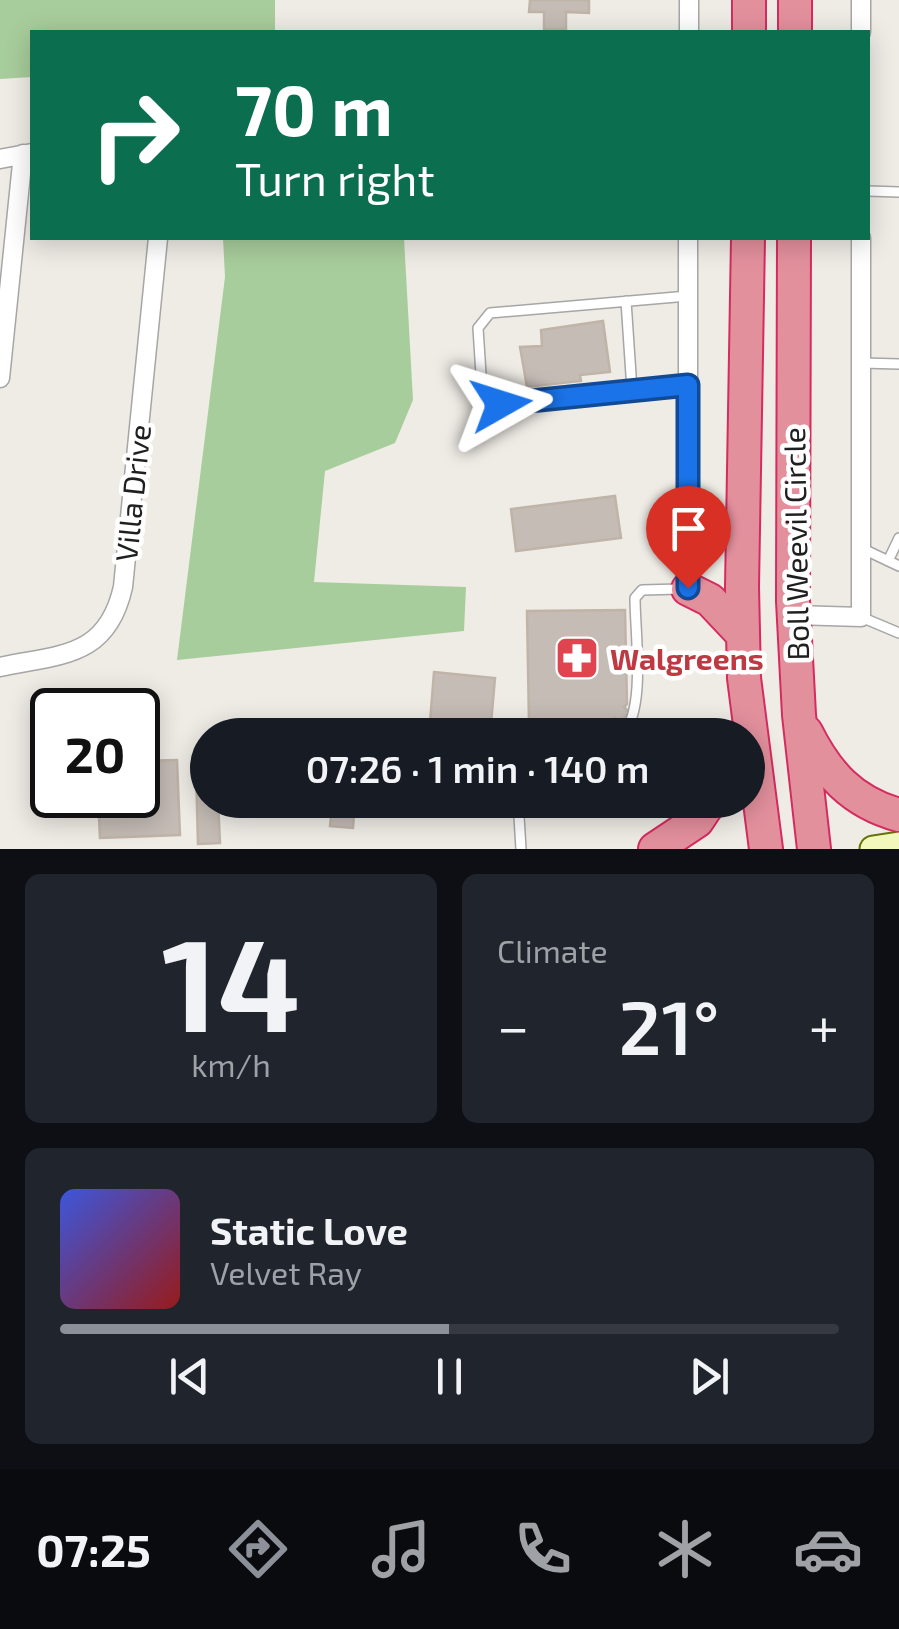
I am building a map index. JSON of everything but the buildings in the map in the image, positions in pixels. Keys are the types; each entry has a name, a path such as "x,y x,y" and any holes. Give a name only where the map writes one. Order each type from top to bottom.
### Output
{"highway":[{"path":"749,30 750,0"},
{"path":"795,30 796,0"},
{"name":"Boll Weevil Circle","path":"748,240 743,635 746,698 766,849"},
{"name":"Boll Weevil Circle","path":"794,240 794,615 798,716 814,849"},
{"path":"688,588 729,574 743,560"},
{"path":"688,588 710,600 743,635"},
{"path":"741,718 746,698"},
{"path":"798,716 834,778 852,794 899,815"},
{"path":"655,849 699,818"}],"main road":[{"path":"873,849 899,844"}],"street":[{"path":"689,0 689,30"},
{"path":"861,0 861,30"},
{"path":"0,158 28,154 0,378"},
{"name":"Villa Drive","path":"0,667 86,646 106,632 118,610 124,587 158,240"},
{"path":"688,240 688,588"},
{"path":"794,615 861,617 861,240"}],"lane":[{"path":"870,191 899,192"},
{"path":"688,296 490,313 478,328 482,390 501,404 688,385"},
{"path":"626,301 632,390"},
{"path":"861,363 899,364"},
{"path":"888,561 899,538"},
{"path":"861,548 899,566"},
{"path":"633,718 636,707 635,598 642,590 688,588"},
{"path":"861,617 899,633"},
{"path":"519,818 521,849"}],"green space":[{"path":"0,0 275,0 275,30 30,30 30,77 0,79"},
{"path":"223,240 404,240 413,400 395,443 325,471 314,582 466,587 464,631 177,660 225,277"}],"place":[{"name":"Walgreens","path":"577,658"}],"route":[{"path":"501,404 688,385 688,588"}]}
